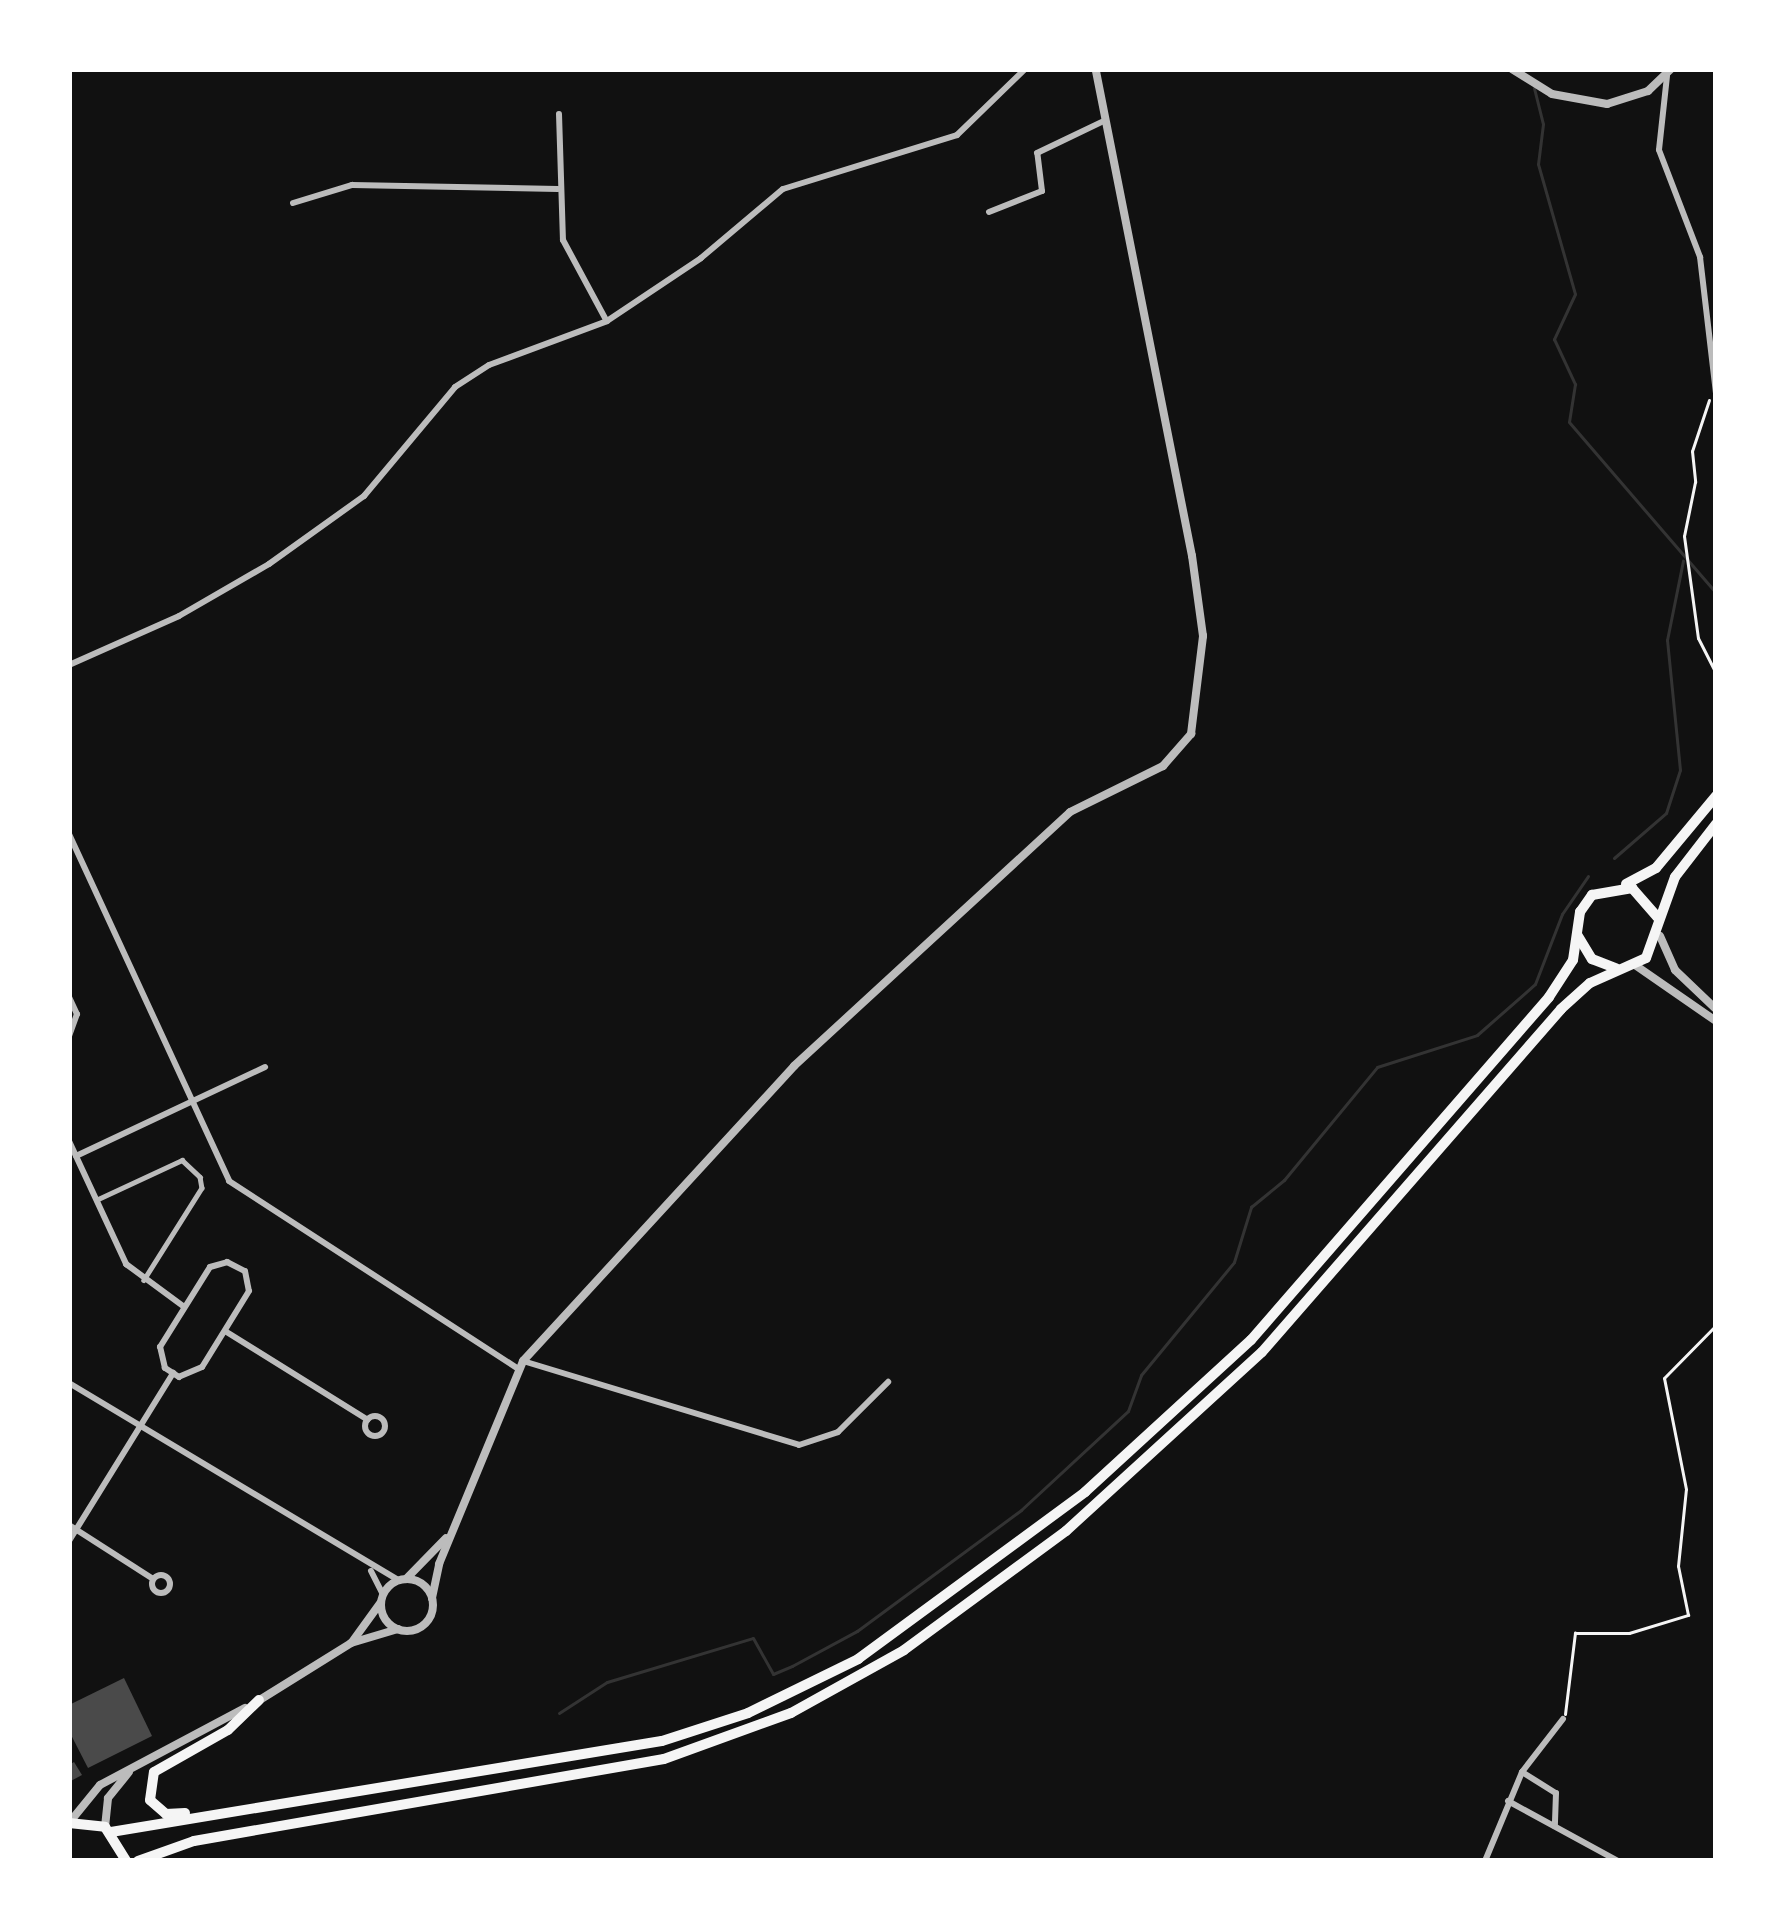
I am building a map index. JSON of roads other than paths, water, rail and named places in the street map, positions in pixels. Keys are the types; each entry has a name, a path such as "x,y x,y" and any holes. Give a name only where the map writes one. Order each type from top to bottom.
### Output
{"main road":[{"path":"69,1823 108,1829 614,1752 707,1728 825,1678 941,1604 1085,1492 1251,1340 1549,997 1573,959 1585,903 1656,868 1716,796"},
{"path":"138,1861 194,1841 664,1759 756,1728 865,1675 1035,1557 1177,1434 1360,1247 1561,1009 1628,967 1660,929 1675,877 1716,824"},
{"path":"1621,885 1652,901 1660,929"},
{"path":"1577,933 1592,959 1628,967"},
{"path":"259,1700 227,1730 154,1772 150,1800 166,1814 284,1805"},
{"path":"108,1829 126,1861"}],"street":[{"path":"69,664 179,616 269,564 364,496 472,376 607,321 700,258 783,189 957,135 1025,69"},
{"path":"69,1823 100,1785 259,1700 351,1643 421,1626 452,1532 521,1365 794,1066 1070,812 1163,766 1192,734 1203,636 1192,556 1096,69"},
{"path":"1512,69 1552,94 1607,104 1669,72"},
{"path":"1669,72 1659,150 1700,257 1714,392"},
{"path":"559,114 558,189 569,264 607,321"},
{"path":"989,212 1042,191 1037,153 1106,120"},
{"path":"293,203 352,184 558,189"},
{"path":"69,834 191,1102 241,1196 521,1365 799,1444 838,1432 888,1382"},
{"path":"1660,929 1675,970 1716,1009"},
{"path":"1628,967 1716,1021"},
{"path":"69,997 77,1022 69,1036"},
{"path":"76,1156 266,1067"},
{"path":"69,1141 126,1264 184,1306"},
{"path":"96,1200 182,1160 200,1178 202,1188 144,1280"},
{"path":"227,1262 245,1271 249,1292 225,1331 191,1376 173,1373 160,1347 210,1267 227,1262"},
{"path":"225,1331 368,1420"},
{"path":"69,1540 72,1527 173,1373"},
{"path":"69,1383 369,1568 402,1579 432,1598"},
{"path":"72,1527 153,1580"},
{"path":"351,1643 382,1598 452,1532"},
{"path":"369,1568 398,1629"},
{"path":"1485,1861 1522,1772 1563,1719"},
{"path":"108,1829 108,1798 130,1771"},
{"path":"1522,1772 1556,1793 1555,1826"},
{"path":"1508,1801 1618,1861"}],"waterway":[{"path":"1534,88 1543,124 1538,164 1575,294 1554,339 1575,384 1569,422 1716,593"},
{"path":"1614,858 1666,813 1680,770 1667,640 1683,561"},
{"path":"559,1713 607,1682 753,1638 773,1674 792,1666 857,1631 1021,1510 1128,1411 1141,1375 1234,1262 1251,1207 1284,1180 1377,1067 1477,1035 1535,984 1562,914 1588,876"}]}
